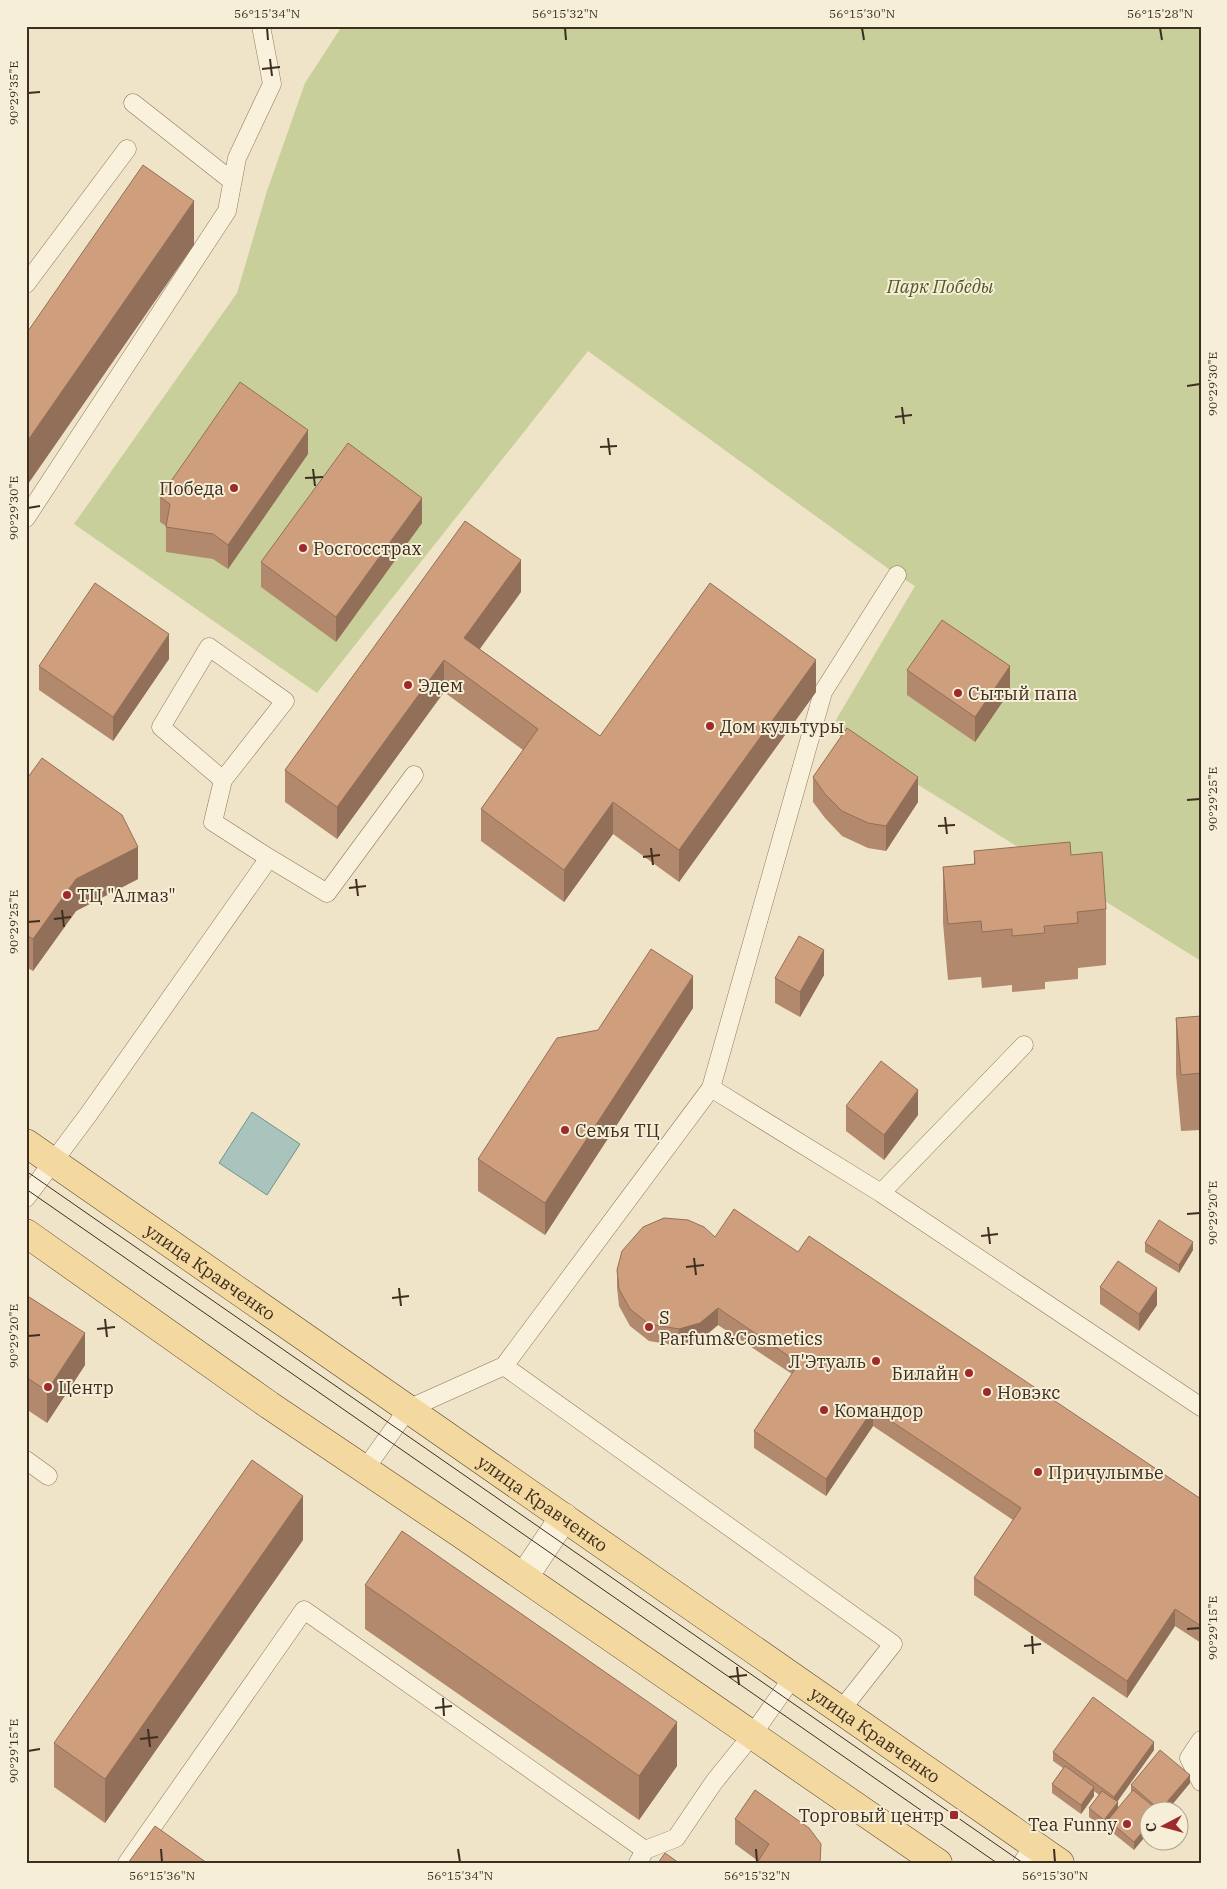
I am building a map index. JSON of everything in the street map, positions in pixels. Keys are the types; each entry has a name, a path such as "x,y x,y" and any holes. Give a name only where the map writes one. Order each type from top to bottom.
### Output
{"main road":[{"name":"улица Кравченко","path":"26,1143 841,1710 1028,1854 1060,1863"},
{"path":"26,1233 269,1406 524,1576 938,1863"}],"street":[{"path":"524,1576 564,1517"}],"lane":[{"path":"26,518 227,211 237,158 272,84 261,26"},
{"path":"133,103 232,181"},
{"path":"26,284 127,149"},
{"path":"365,1469 408,1409 504,1366 712,1088 823,692 896,575"},
{"path":"223,780 161,728 209,647 285,701 223,780 213,822 269,858 327,893 414,775"},
{"path":"26,1198 93,1107 269,858"},
{"path":"881,1193 1024,1045"},
{"path":"712,1088 881,1193 1201,1407"},
{"path":"504,1366 893,1644 841,1710"},
{"path":"26,1460 48,1476"},
{"path":"127,1863 304,1610 643,1858 676,1838 714,1782 752,1735 793,1677"},
{"path":"1201,1740 1189,1758 1201,1782"}],"green space":[{"name":"Парк Победы","path":"342,26 1201,26 1201,961 830,730 915,586 897,575 588,351 317,693 74,524 237,293 267,191 305,83"}],"water":[{"path":"252,1112 300,1144 267,1195 219,1163"}],"building":[{"path":"143,165 194,201 26,443 26,334"},
{"name":"Победа","path":"240,382 308,430 228,545 213,534 166,527 170,504 160,497"},
{"path":"348,443 422,498 336,617 261,562"},
{"name":"Дом культуры","path":"465,521 521,560 464,638 600,736 710,583 816,660 679,850 613,802 564,870 481,809 538,729 444,660 337,807 285,770"},
{"path":"95,583 169,634 113,717 39,666"},
{"path":"942,620 1010,666 975,717 907,670"},
{"path":"847,728 918,777 886,826 868,823 842,811 825,794 813,777"},
{"name":"ТЦ \"Алмаз\"","path":"42,758 122,815 138,847 76,879 33,939 26,935 26,780"},
{"path":"1070,842 1071,855 1102,852 1106,909 1077,912 1078,923 1044,926 1045,933 1012,936 1012,929 982,932 981,921 948,924 943,867 975,864 974,851"},
{"path":"799,936 824,950 800,992 775,978"},
{"name":"Семья ТЦ","path":"651,949 693,976 545,1203 478,1159 557,1038 598,1030"},
{"path":"1201,1016 1201,1073 1181,1075 1176,1018"},
{"path":"881,1061 918,1090 884,1135 846,1106"},
{"name":"Причулымье","path":"734,1209 798,1252 809,1236 1201,1499 1201,1626 1175,1609 1127,1681 974,1578 1021,1508 873,1409 826,1479 754,1431 799,1363 718,1308 700,1323 679,1329 649,1324 630,1309 619,1289 617,1270 622,1251 643,1227 664,1218 688,1220 704,1227 715,1237"},
{"path":"1159,1220 1193,1242 1179,1265 1145,1243"},
{"path":"1118,1261 1157,1288 1139,1314 1100,1287"},
{"path":"26,1295 85,1333 47,1391 26,1377"},
{"path":"252,1460 303,1496 105,1779 54,1743"},
{"path":"402,1531 677,1722 639,1776 365,1585"},
{"path":"1093,1697 1154,1742 1114,1797 1053,1752"},
{"path":"1160,1750 1190,1775 1167,1802 1151,1802 1131,1785"},
{"path":"1065,1766 1094,1787 1081,1805 1052,1784"},
{"path":"755,1790 809,1828 821,1844 820,1863 757,1863 769,1844 735,1819"},
{"path":"1133,1790 1148,1802 1140,1802 1140,1835 1134,1842 1108,1820"},
{"path":"1102,1791 1118,1802 1104,1820 1089,1808"},
{"path":"155,1826 207,1863 128,1863"},
{"path":"665,1853 679,1863 658,1863"}],"tram line":[{"path":"26,1171 1023,1863"},
{"path":"26,1189 997,1863"}],"place":[{"name":"Победа","path":"234,488"},
{"name":"Росгосстрах","path":"303,548"},
{"name":"Эдем","path":"408,685"},
{"name":"Сытый папа","path":"958,693"},
{"name":"Дом культуры","path":"710,726"},
{"name":"ТЦ \"Алмаз\"","path":"67,895"},
{"name":"Семья ТЦ","path":"565,1130"},
{"name":"S Parfum&Cosmetics","path":"649,1327"},
{"name":"Л'Этуаль","path":"876,1361"},
{"name":"Билайн","path":"969,1373"},
{"name":"Центр","path":"48,1387"},
{"name":"Новэкс","path":"987,1392"},
{"name":"Командор","path":"824,1410"},
{"name":"Причулымье","path":"1038,1472"},
{"name":"Торговый центр","path":"954,1815"},
{"name":"Tea Funny","path":"1127,1824"}]}
